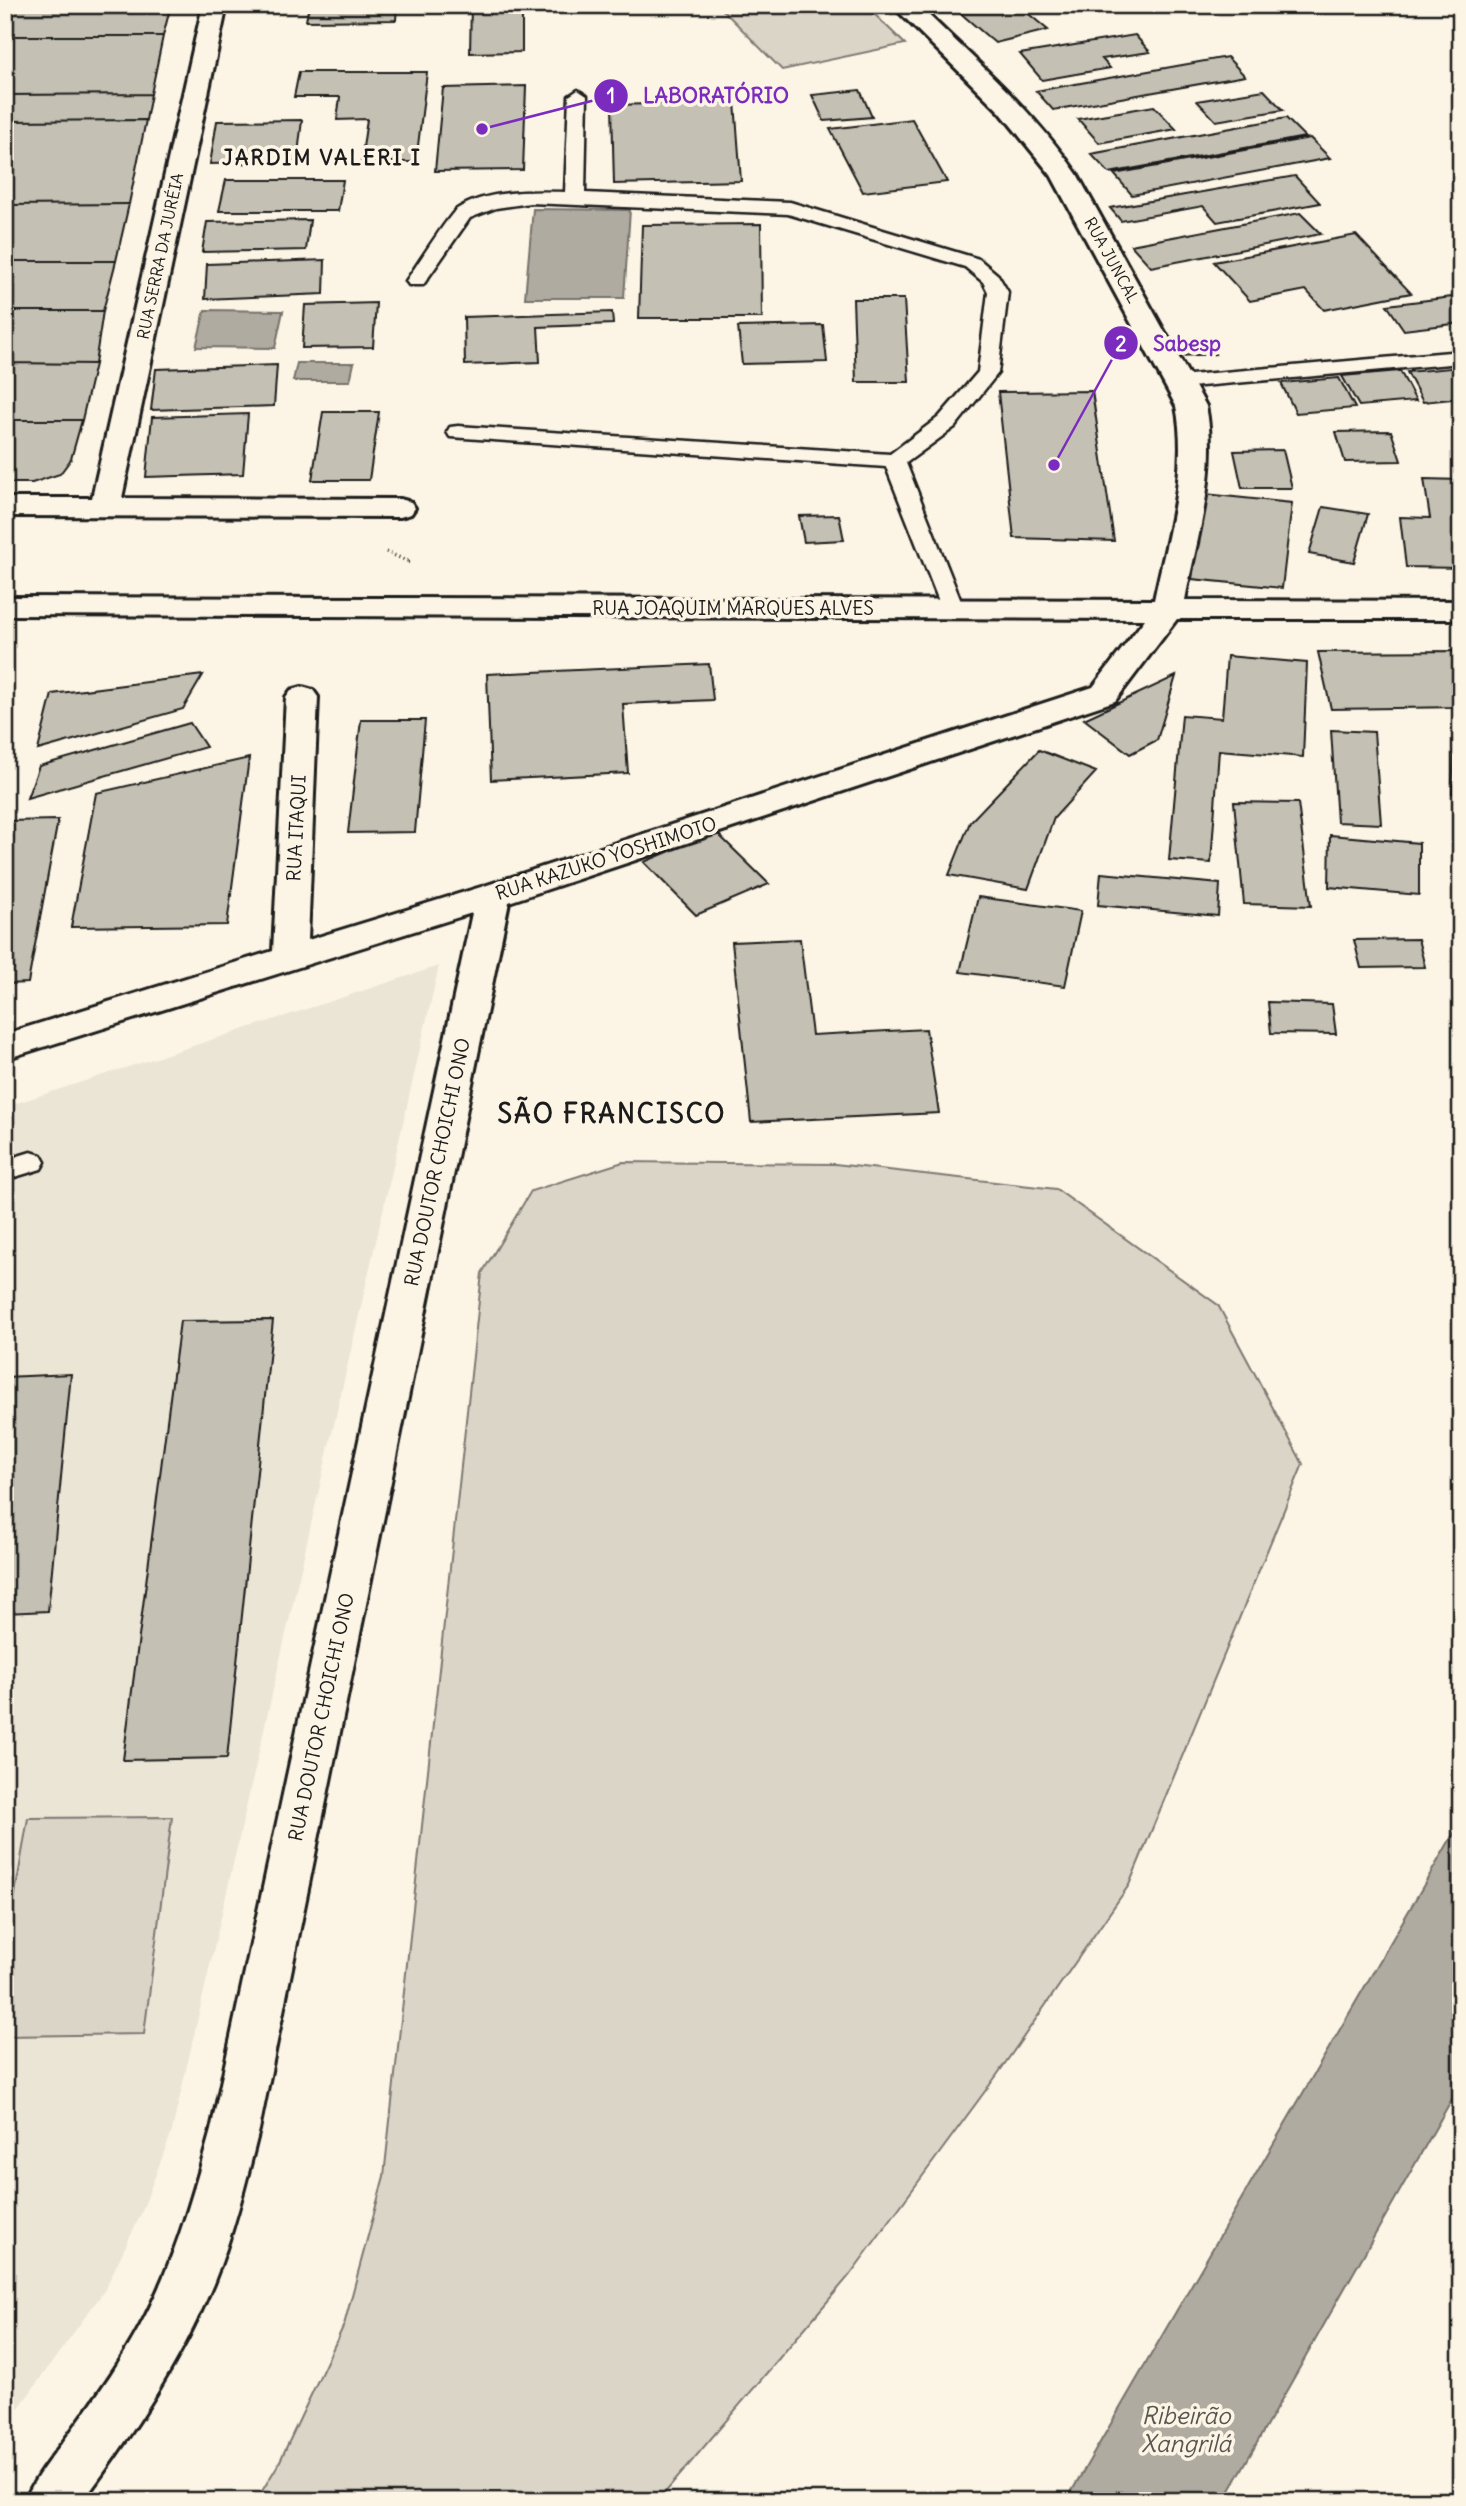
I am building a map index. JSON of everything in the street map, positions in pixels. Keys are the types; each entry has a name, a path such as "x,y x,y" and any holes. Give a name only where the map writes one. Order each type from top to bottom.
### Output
{"street":[{"name":"RUA SERRA DA JURÉIA","path":"105,507 215,5"},
{"name":"RUA JUNCAL","path":"904,5 1025,122 1046,147 1064,174 1191,406 1197,435 1196,464 1168,610"},
{"path":"5,507 400,508"},
{"name":"RUA JOAQUIM MARQUES ALVES","path":"5,606 1461,610"},
{"name":"RUA KAZUKO YOSHIMOTO","path":"5,1047 493,895 1104,694 1168,610"},
{"name":"RUA ITAQUI","path":"290,960 302,697"},
{"name":"RUA DOUTOR CHOICHI ONO","path":"51,2501 144,2370 188,2284 216,2201 240,2103 493,895"}],"lane":[{"path":"575,197 578,96"},
{"path":"416,281 463,214 509,199 575,197 741,203 790,208 972,263 982,270 998,292 988,373 947,422 895,461 458,432"},
{"path":"1179,382 1461,357"},
{"path":"895,461 953,609"}],"path":[{"path":"385,551 410,562 398,562"}],"shaded area":[{"path":"718,5 865,5 905,44 782,70"},
{"path":"439,966 172,2131 141,2214 104,2291 5,2427 5,1107"},
{"path":"623,1162 835,1164 1056,1189 1218,1305 1303,1464 1129,1885 997,2075 849,2276 658,2501 256,2501 279,2463 344,2325 384,2176 482,1273 531,1191"},
{"path":"172,1817 144,2034 5,2036 5,1953 28,1818"}],"water":[{"path":"533,209 630,210 624,298 525,298"},
{"path":"205,310 283,311 275,348 196,347"},
{"path":"297,363 354,363 350,381 293,381"},
{"name":"Ribeirão Xangrilá","path":"1461,1821 1461,2083 1224,2501 1066,2501"}],"building":[{"path":"5,5 171,5 163,36 5,36"},
{"path":"309,5 397,5 396,20 306,21"},
{"path":"471,5 522,5 522,52 470,53"},
{"path":"951,5 1018,5 1048,30 995,43"},
{"path":"1135,35 1150,52 1102,59 1110,68 1042,80 1020,54"},
{"path":"5,36 163,36 151,94 5,95"},
{"path":"1227,57 1245,76 1053,110 1036,91"},
{"path":"299,72 427,72 416,162 361,162 367,119 337,120 340,97 294,97"},
{"path":"526,86 523,170 435,171 443,88"},
{"path":"860,90 872,117 824,121 812,95"},
{"path":"1264,90 1283,110 1216,121 1197,101"},
{"path":"151,94 146,120 5,121 5,95"},
{"path":"735,102 741,181 614,184 612,105"},
{"path":"1154,106 1176,129 1099,143 1078,119"},
{"path":"1286,118 1305,137 1109,173 1091,154"},
{"path":"912,119 947,182 863,192 830,129"},
{"path":"146,120 129,204 5,205 5,121"},
{"path":"302,120 297,162 210,164 217,121"},
{"path":"1310,138 1330,158 1132,195 1114,174"},
{"path":"1295,176 1320,203 1217,222 1203,206 1121,221 1110,208"},
{"path":"226,180 343,180 338,211 219,211"},
{"path":"129,204 116,261 5,261 5,205"},
{"path":"1300,213 1321,234 1151,267 1131,245"},
{"path":"310,220 306,250 202,252 207,222"},
{"path":"761,224 762,318 639,318 642,225"},
{"path":"1356,235 1411,293 1324,310 1306,290 1250,301 1214,262"},
{"path":"325,260 324,294 205,299 207,264"},
{"path":"5,261 116,261 103,311 5,311"},
{"path":"1461,296 1461,323 1404,330 1387,305"},
{"path":"853,299 904,299 909,382 856,382"},
{"path":"376,303 373,347 302,348 305,305"},
{"path":"5,311 103,311 95,364 5,363"},
{"path":"612,312 613,324 538,327 540,362 465,365 464,317"},
{"path":"823,325 827,362 742,364 738,327"},
{"path":"1208,338 1215,354 1179,356 1173,340"},
{"path":"5,363 95,364 82,420 5,420"},
{"path":"277,365 274,406 151,410 156,369"},
{"path":"1461,367 1461,398 1423,402 1407,372"},
{"path":"1400,371 1416,401 1359,406 1342,376"},
{"path":"1339,378 1355,408 1296,413 1281,383"},
{"path":"1092,391 1114,541 1014,538 998,392"},
{"path":"323,412 379,412 369,480 312,480"},
{"path":"248,414 243,474 146,477 152,417"},
{"path":"5,420 82,420 71,459 60,474 32,483 5,483"},
{"path":"1391,431 1401,461 1345,462 1336,432"},
{"path":"1283,450 1292,488 1242,488 1234,451"},
{"path":"1424,479 1461,480 1461,568 1406,567 1400,517 1430,518"},
{"path":"1205,494 1292,503 1282,588 1192,579"},
{"path":"1323,507 1368,514 1354,562 1309,554"},
{"path":"839,515 844,540 804,542 799,516"},
{"path":"1461,651 1461,707 1331,709 1318,652"},
{"path":"1227,656 1307,663 1303,757 1219,750 1211,863 1169,860 1182,715 1222,718"},
{"path":"709,664 713,700 623,704 628,773 491,780 487,674"},
{"path":"203,675 183,709 38,750 52,694"},
{"path":"1176,676 1157,740 1130,754 1084,719"},
{"path":"361,720 425,720 415,832 348,833"},
{"path":"190,723 206,747 27,798 39,766"},
{"path":"1331,730 1374,732 1381,824 1337,822"},
{"path":"1039,750 1096,772 1054,818 1028,889 949,875 970,822"},
{"path":"1454,751 1461,752 1461,794 1452,793"},
{"path":"249,758 227,925 71,927 96,793"},
{"path":"1234,802 1298,803 1311,906 1244,904"},
{"path":"58,820 28,983 5,984 5,821"},
{"path":"716,832 769,884 696,915 644,862"},
{"path":"1330,835 1419,843 1419,895 1329,887"},
{"path":"1101,873 1220,884 1218,916 1098,905"},
{"path":"978,897 1081,911 1065,986 960,972"},
{"path":"800,939 812,1035 926,1029 939,1113 751,1122 732,942"},
{"path":"1418,939 1425,967 1361,968 1354,940"},
{"path":"1268,1002 1332,1004 1336,1034 1271,1033"},
{"path":"273,1320 227,1758 123,1760 180,1321"},
{"path":"71,1374 48,1611 5,1613 5,1377"}],"place":[{"name":"LABORATÓRIO","path":"482,129"},
{"name":"Sabesp","path":"1054,465"}],"district":[{"name":"JARDIM VALERI I","path":"322,157"},
{"name":"SÃO FRANCISCO","path":"612,1113"}]}
